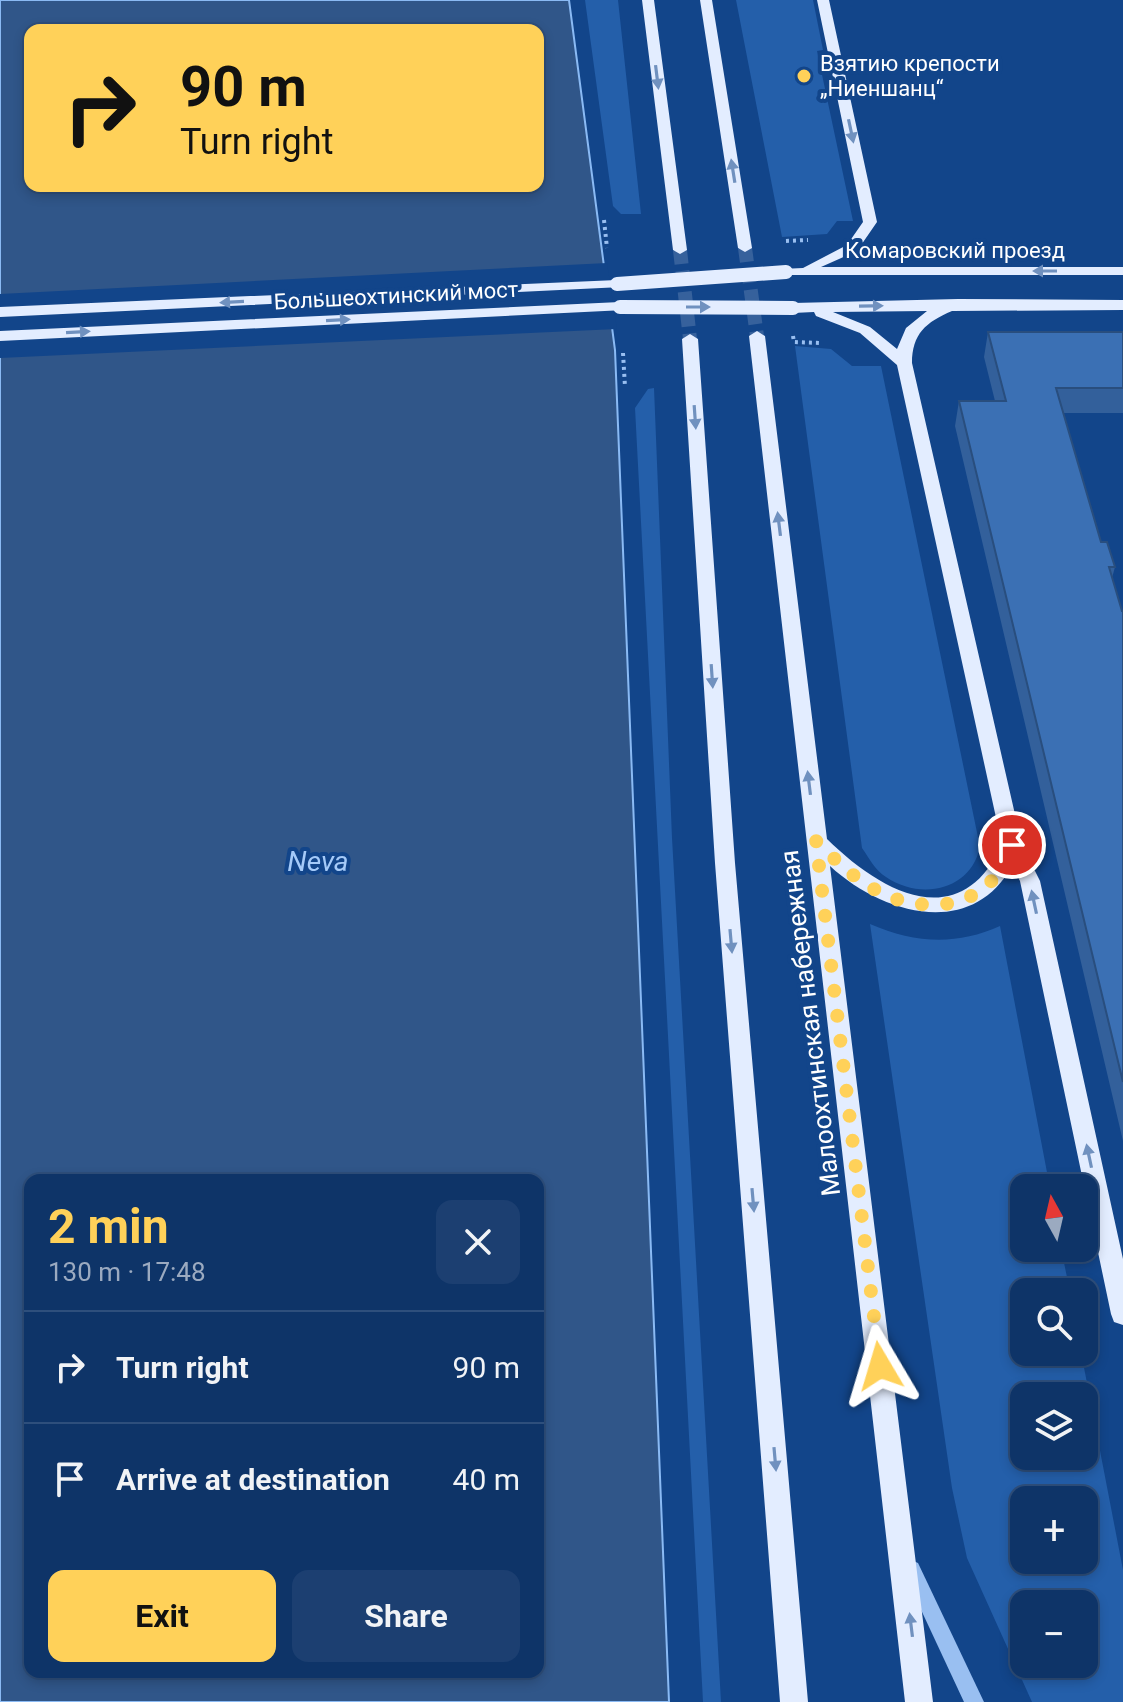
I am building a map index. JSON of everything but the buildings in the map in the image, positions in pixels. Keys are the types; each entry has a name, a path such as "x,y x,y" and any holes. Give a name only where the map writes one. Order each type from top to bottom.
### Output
{"main road":[{"path":"648,0 680,250"},
{"path":"706,0 745,248"},
{"path":"786,272 842,255 859,240 870,222 823,0"},
{"name":"Комаровский проезд","path":"786,272 1123,271"},
{"name":"Большеохтинский мост","path":"0,312 586,286 786,272"},
{"path":"958,304 924,318 913,327 906,339 904,363 1012,845 1030,881 1123,1314"},
{"path":"793,308 958,304 1123,305"},
{"name":"Большеохтинский мост","path":"0,336 620,307 793,308"},
{"path":"793,308 831,316 865,330 904,363"},
{"name":"Малоохтинская набережная","path":"757,336 919,1702"},
{"path":"690,339 725,863 794,1702"},
{"path":"816,841 870,889 897,902 924,906 954,903 977,894 994,878 1012,845"}],"street":[{"path":"902,1551 974,1702"}],"path":[{"path":"604,220 607,248"},
{"path":"793,335 794,342 806,342"},
{"path":"623,353 625,387"}],"shaded area":[{"path":"585,0 618,0 641,214 621,214 613,206"},
{"path":"736,0 813,0 823,50 817,51 853,221 837,221 827,234 782,237"},
{"path":"795,346 831,349 852,366 881,366 980,847 975,862 966,873 956,882 943,887 914,888 900,884 879,871 862,848"},
{"path":"654,388 672,838 721,1702 703,1702 635,408 648,389"},
{"path":"870,924 903,935 935,940 967,937 1000,926 1047,1174 1010,1174 1010,1262 1064,1262 1067,1278 1010,1278 1010,1366 1084,1366 1087,1382 1010,1382 1010,1470 1098,1470 1098,1440 1123,1570 1123,1702 1032,1702 1021,1678 1098,1678 1098,1590 1010,1590 1010,1653 967,1558 952,1488"}],"water":[{"name":"Neva","path":"0,0 569,0 615,350 669,1702 0,1702"}],"pier":[{"path":"607,263 617,329 0,358 0,294"}],"tunnel":[{"path":"745,248 757,336"},
{"path":"680,250 690,339"}],"place":[{"name":"Взятию крепости „Ниеншанц“","path":"804,76"}],"route":[{"path":"880,1366 816,841 848,873 870,889 897,902 924,906 954,903 977,894 994,878 1012,845"}]}
